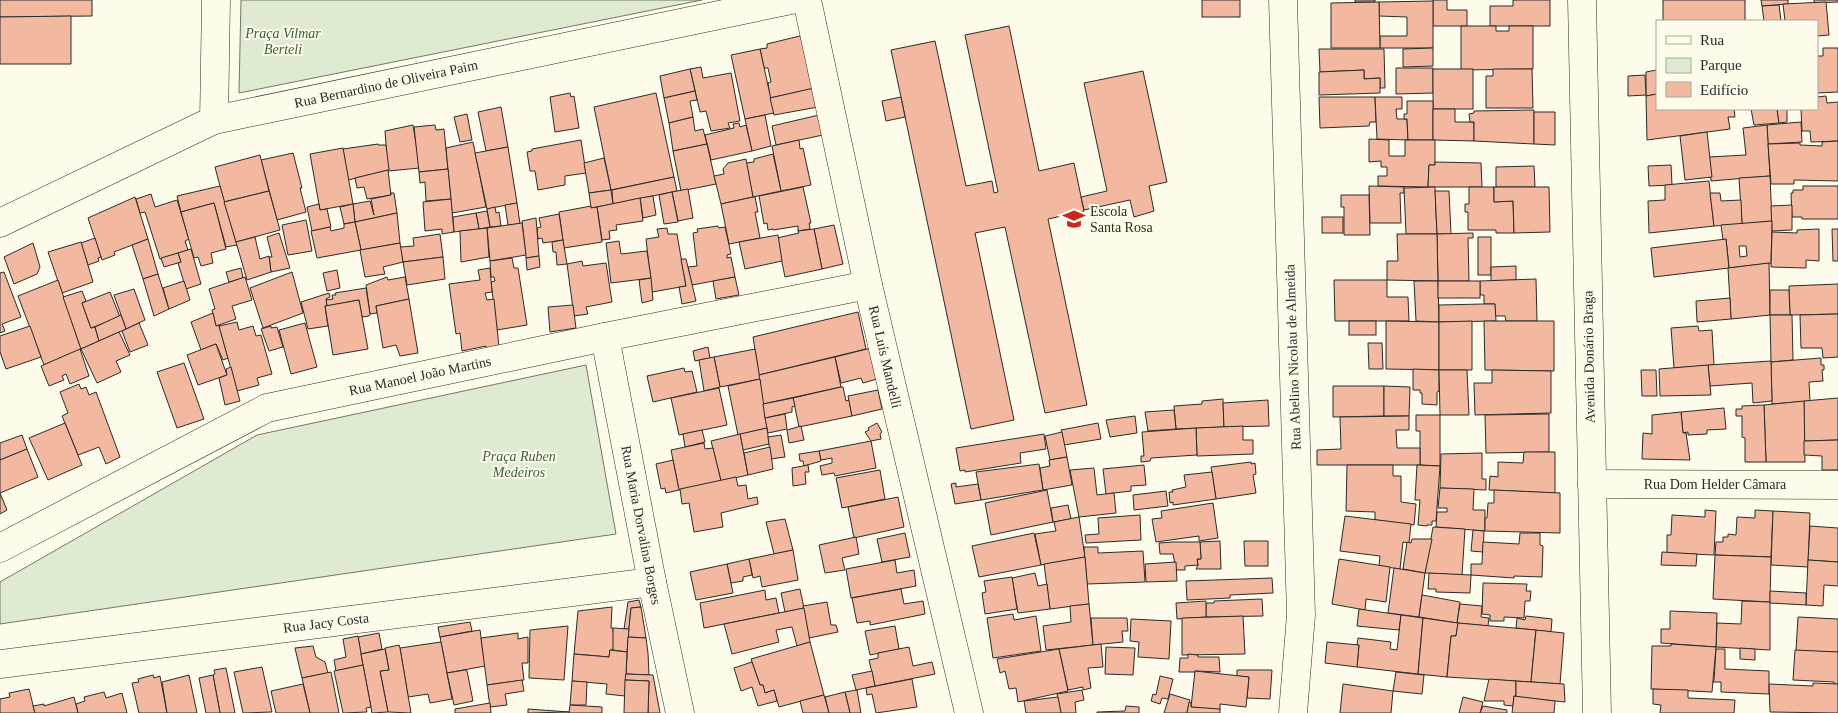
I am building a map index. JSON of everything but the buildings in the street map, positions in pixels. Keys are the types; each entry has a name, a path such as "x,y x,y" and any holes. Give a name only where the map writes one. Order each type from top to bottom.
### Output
{"street":[{"path":"214,120 216,0"},
{"name":"Rua Bernardino de Oliveira Paim","path":"0,223 214,120 791,0"},
{"name":"Rua Luís Mandelli","path":"807,0 868,285 969,713"},
{"name":"Rua Abelino Nicolau de Almeida","path":"1283,0 1301,615 1293,713"},
{"name":"Avenida Donário Braga","path":"1582,0 1597,713"},
{"name":"Rua Manoel João Martins","path":"0,548 267,408 605,337 868,285"},
{"name":"Rua Maria Dorvalina Borges","path":"605,337 652,582 680,713"},
{"name":"Rua Dom Helder Câmara","path":"1592,484 1838,485"},
{"name":"Rua Jacy Costa","path":"0,664 652,582"}],"green space":[{"name":"Praça Vilmar Berteli","path":"241,0 702,0 239,93"},
{"name":"Praça Ruben Medeiros","path":"586,365 616,534 0,624 0,582 257,435"}],"place":[{"name":"Escola Santa Rosa","path":"1074,219"}]}
